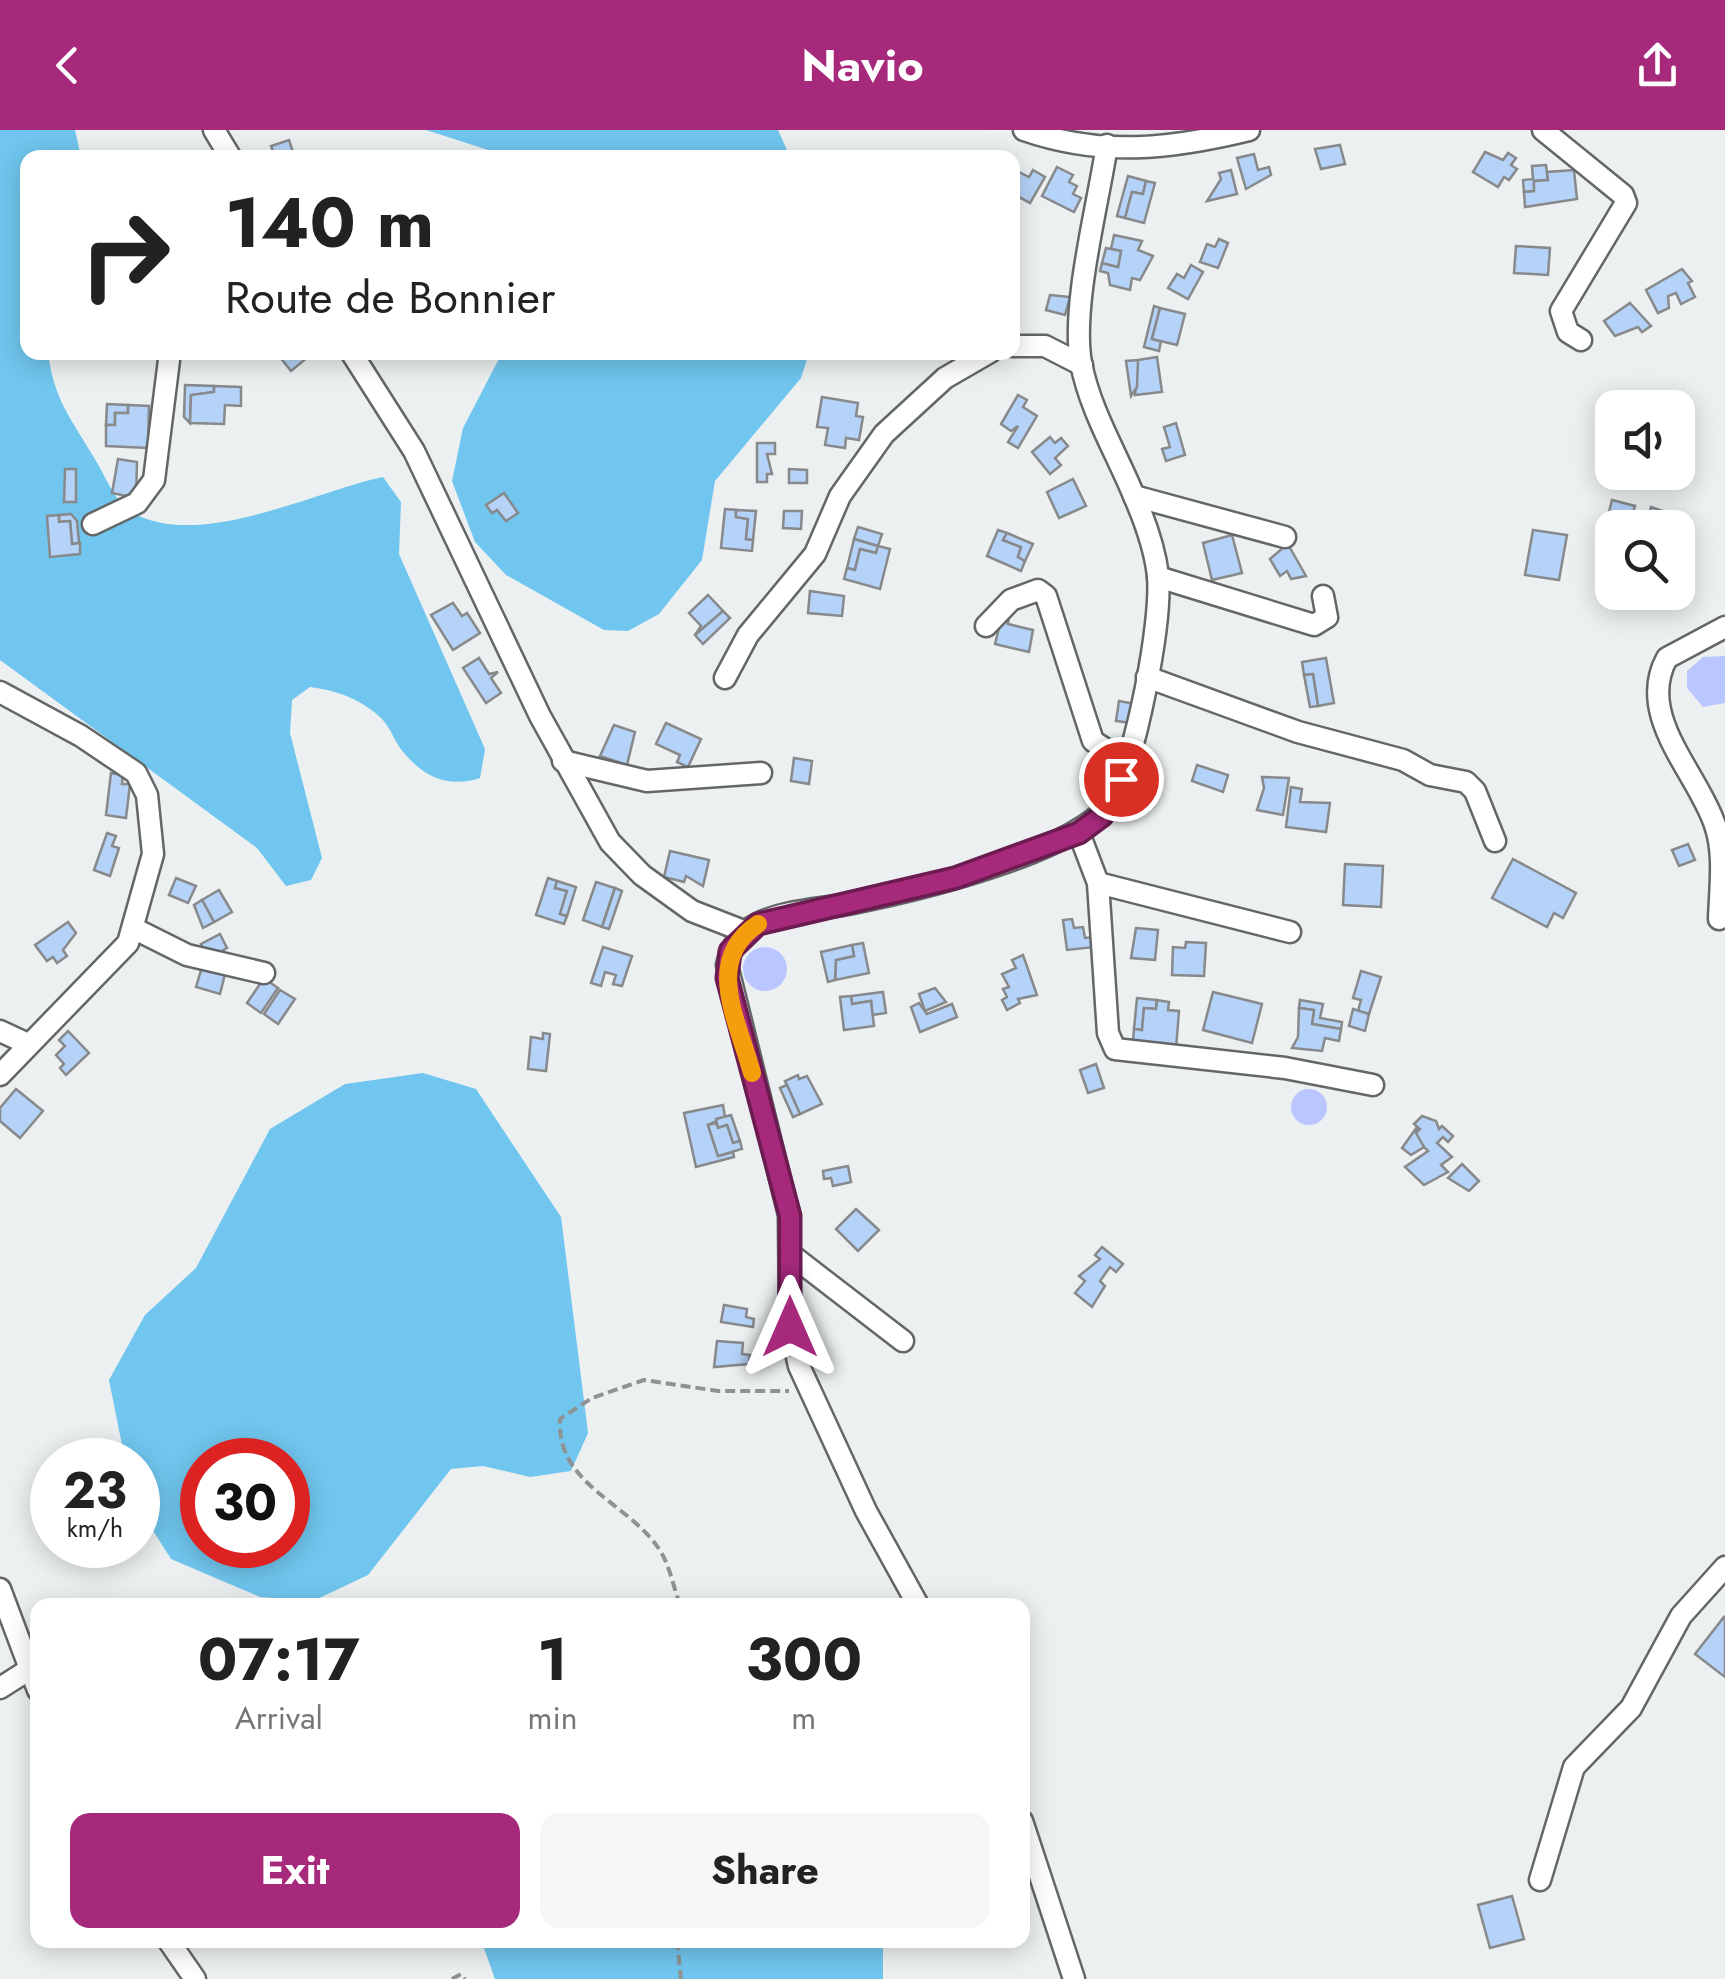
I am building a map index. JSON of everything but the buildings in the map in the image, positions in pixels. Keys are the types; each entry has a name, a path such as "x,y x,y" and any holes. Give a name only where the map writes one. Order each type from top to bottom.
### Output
{"street":[{"path":"1024,130 1054,140 1144,150 1249,130"},
{"path":"1544,130 1623,196 1626,203 1562,311 1568,332 1582,340"},
{"path":"914,1598 809,1391 790,1327 790,1216 727,978 730,951 746,932 771,920 955,878 1079,833 1102,816 1114,797 1147,677 1158,577 1134,496 1096,411 1082,365 1080,324 1107,146"},
{"path":"1020,346 1045,346 1082,365"},
{"path":"93,524 137,503 154,480 169,360"},
{"path":"356,360 414,451 563,761 601,828 629,864 692,911 746,932"},
{"path":"725,678 748,635 815,554 840,496 884,434 945,378 976,360"},
{"path":"1134,496 1285,537"},
{"path":"1158,577 1314,625 1327,617 1323,596"},
{"path":"986,626 1011,600 1027,592 1038,590 1046,596 1093,742 1125,762"},
{"path":"1719,919 1717,829 1668,735 1657,684 1667,658 1725,627"},
{"path":"1147,677 1298,732 1404,760 1430,775 1466,782 1475,790 1495,841"},
{"path":"0,692 81,736 136,773 142,782 152,854 135,929 118,953 0,1076"},
{"path":"563,761 647,780 761,773"},
{"path":"1079,833 1098,883 1108,1033 1119,1052 1285,1068 1373,1085"},
{"path":"1098,883 1290,932"},
{"path":"135,929 186,956 264,973"},
{"path":"0,1032 28,1044"},
{"path":"790,1254 903,1341"},
{"path":"1540,1880 1574,1767 1632,1708 1680,1616 1725,1567"},
{"path":"0,1589 30,1669 0,1688"},
{"path":"1030,1845 1074,1979"},
{"path":"174,1948 196,1979"}],"path":[{"path":"677,1598 661,1552 620,1508 589,1487 559,1444 560,1419 592,1398 644,1380 718,1392 809,1391"},
{"path":"678,1948 681,1979"},
{"path":"452,1979 462,1974 465,1979"}],"shaded area":[{"path":"0,130 75,130 79,150 20,150 20,360 49,360 64,407 115,495 131,512 158,522 222,522 383,477 401,502 399,554 485,749 480,778 458,782 429,775 404,753 375,712 349,697 310,687 292,700 290,733 322,858 311,880 286,886 257,848 0,660"},
{"path":"426,130 778,130 787,150 488,150"},
{"path":"498,360 807,360 801,378 715,481 702,560 659,614 628,631 604,630 506,575 475,542 452,481 463,428"},
{"path":"1725,656 1725,703 1703,707 1687,688 1687,671 1703,657"},
{"path":"765,947 781,953 787,969 781,985 765,991 749,985 743,969 749,953"},
{"path":"423,1073 476,1089 561,1217 588,1433 571,1471 530,1477 483,1466 451,1469 368,1575 319,1598 260,1597 192,1568 310,1568 310,1438 180,1438 180,1563 171,1559 160,1542 160,1438 121,1438 109,1380 145,1315 196,1268 270,1129 345,1084"},
{"path":"1309,1089 1322,1094 1327,1107 1322,1120 1309,1125 1296,1120 1291,1107 1296,1094"},
{"path":"484,1948 883,1948 883,1979 495,1979"}],"slow traffic":[{"path":"752,1073 726,965 736,942 758,924"}],"route":[{"path":"790,1327 790,1216 727,978 730,951 758,924 955,878 1079,833 1102,816 1121,779"}]}
